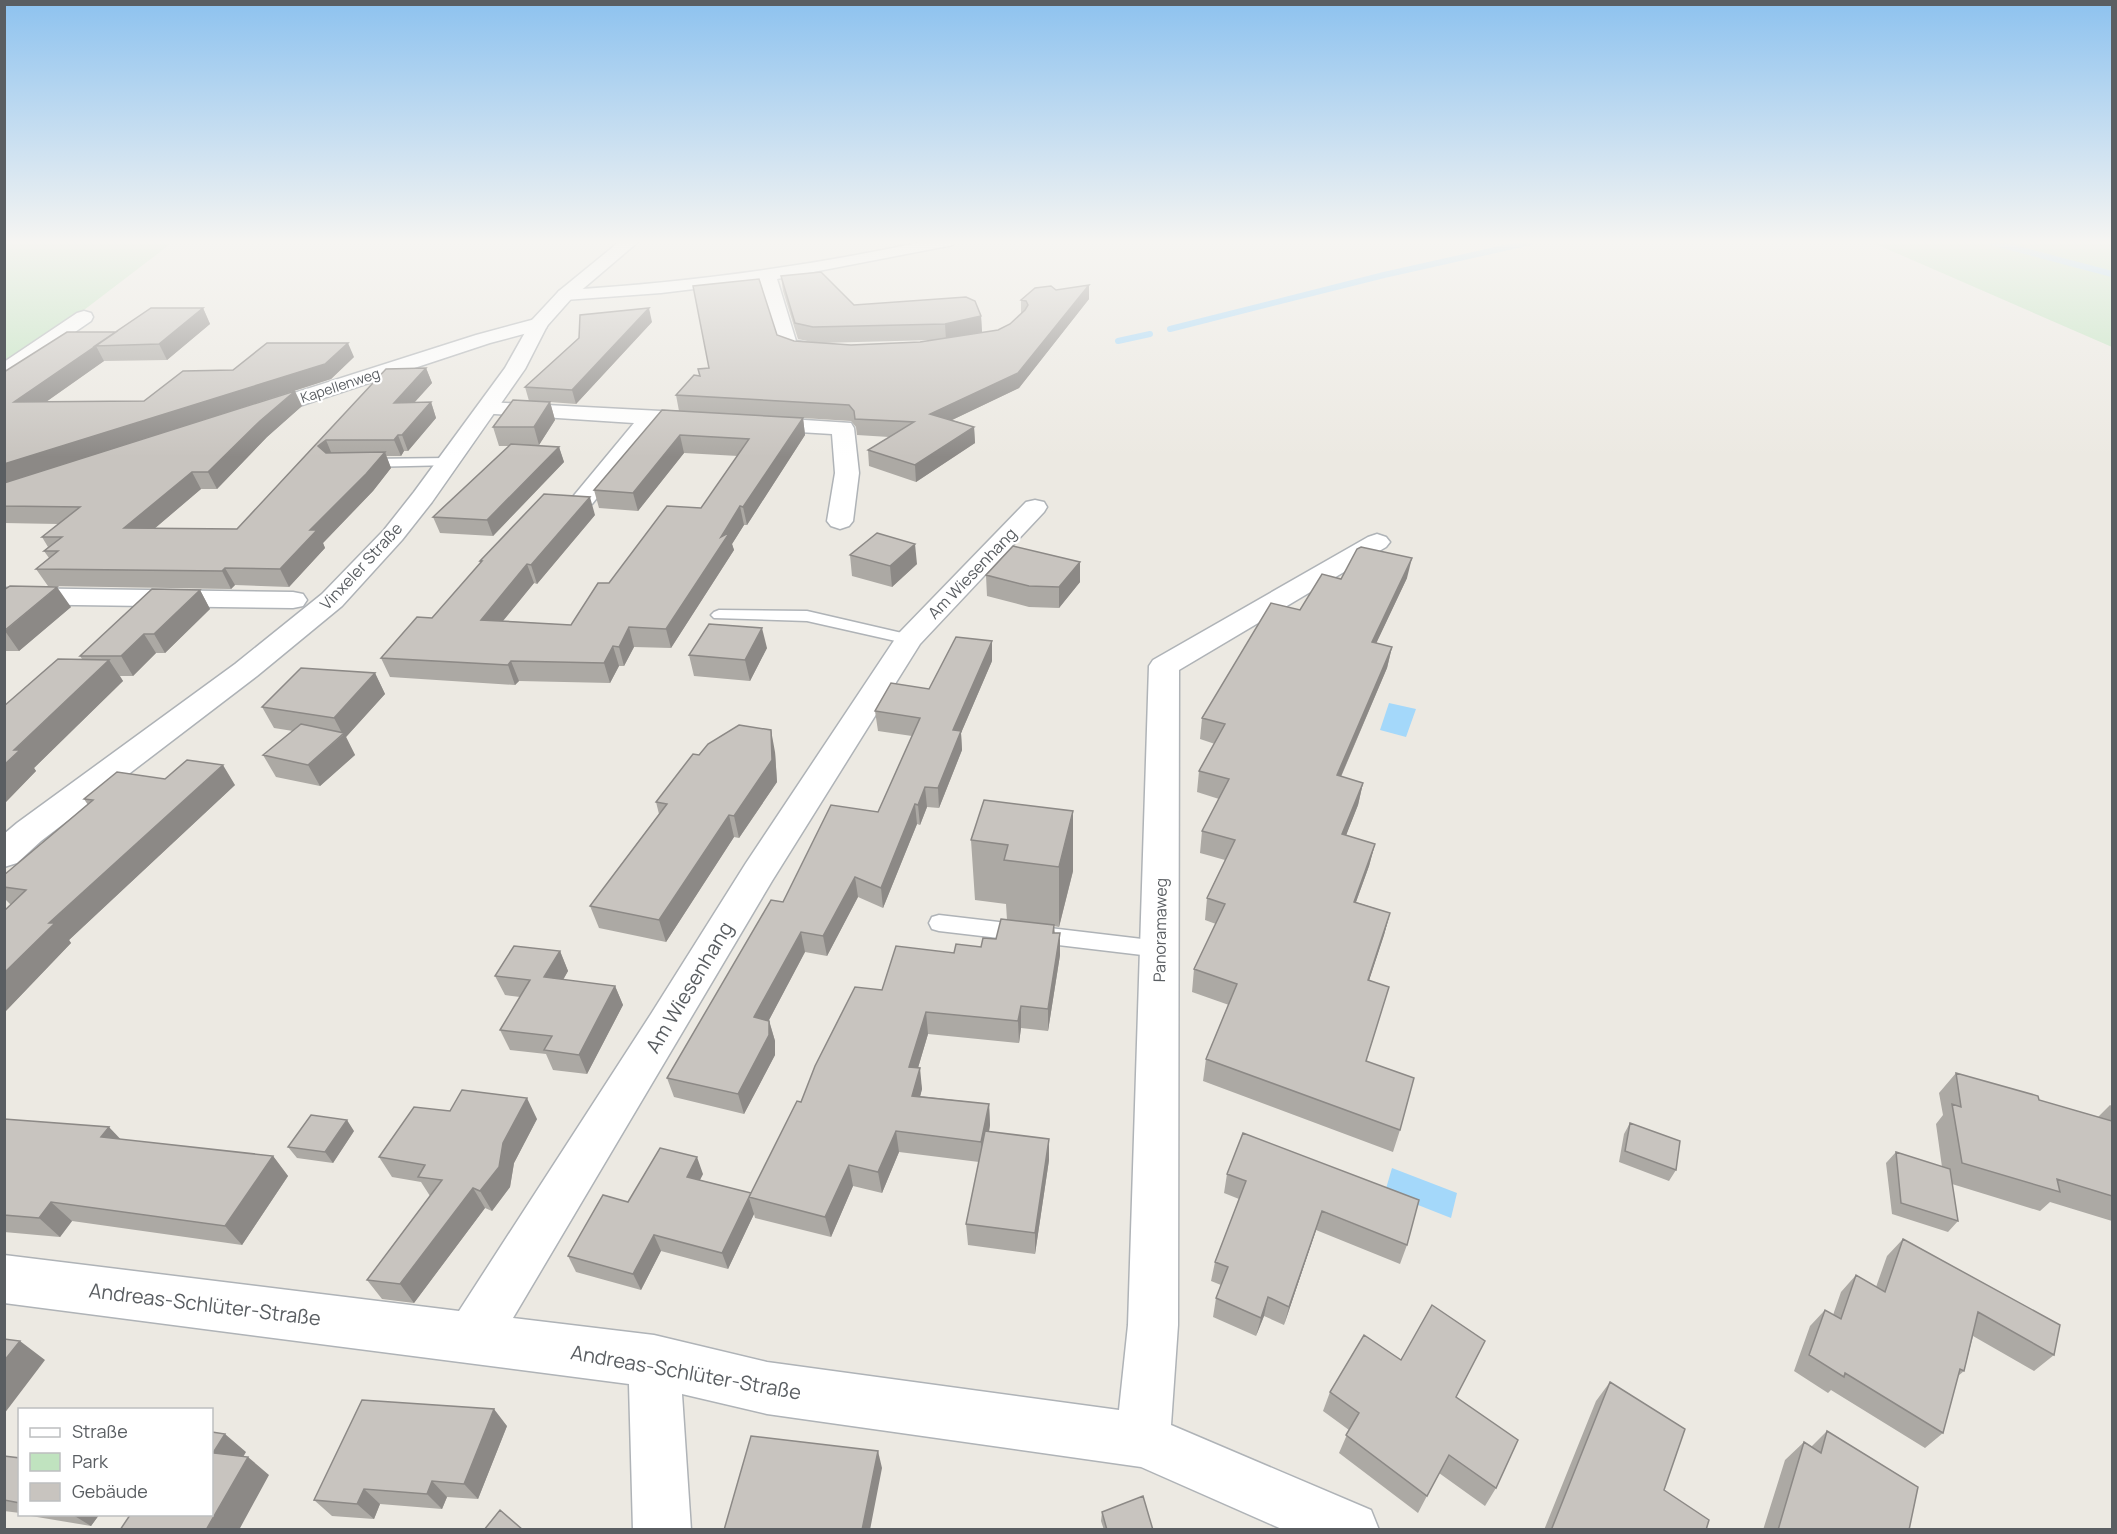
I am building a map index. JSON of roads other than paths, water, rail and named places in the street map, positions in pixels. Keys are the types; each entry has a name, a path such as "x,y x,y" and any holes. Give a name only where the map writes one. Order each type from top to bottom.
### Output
{"street":[{"name":"Vinxeler Straße","path":"4,854 29,832 246,670 332,600 393,535 488,408 514,369 539,324 548,314"},
{"path":"779,314 787,344 803,350 838,350"},
{"path":"4,372 84,317"},
{"name":"Kapellenweg","path":"232,420 483,339 539,324"},
{"path":"488,408 843,429 847,473 840,521"},
{"path":"583,499 651,417"},
{"name":"Am Wiesenhang","path":"472,1337 759,872 909,639 1035,507"},
{"name":"Panoramaweg","path":"1143,1440 1153,1325 1164,666 1377,542"},
{"path":"6,597 293,600"},
{"path":"118,623 143,600"},
{"name":"Andreas-Schlüter-Straße","path":"4,1279 654,1361 767,1388 1143,1440 1351,1530"},
{"path":"654,1361 662,1530"}],"lane":[{"path":"356,463 448,462"},
{"path":"719,615 807,616 909,639"},
{"path":"939,923 1160,949"}],"water":[{"path":"1389,703 1416,709 1406,737 1380,730"},
{"path":"1392,1168 1457,1193 1451,1218 1385,1192"}],"waterway":[{"path":"1170,329 1231,314"},
{"path":"1118,341 1150,334"}]}
